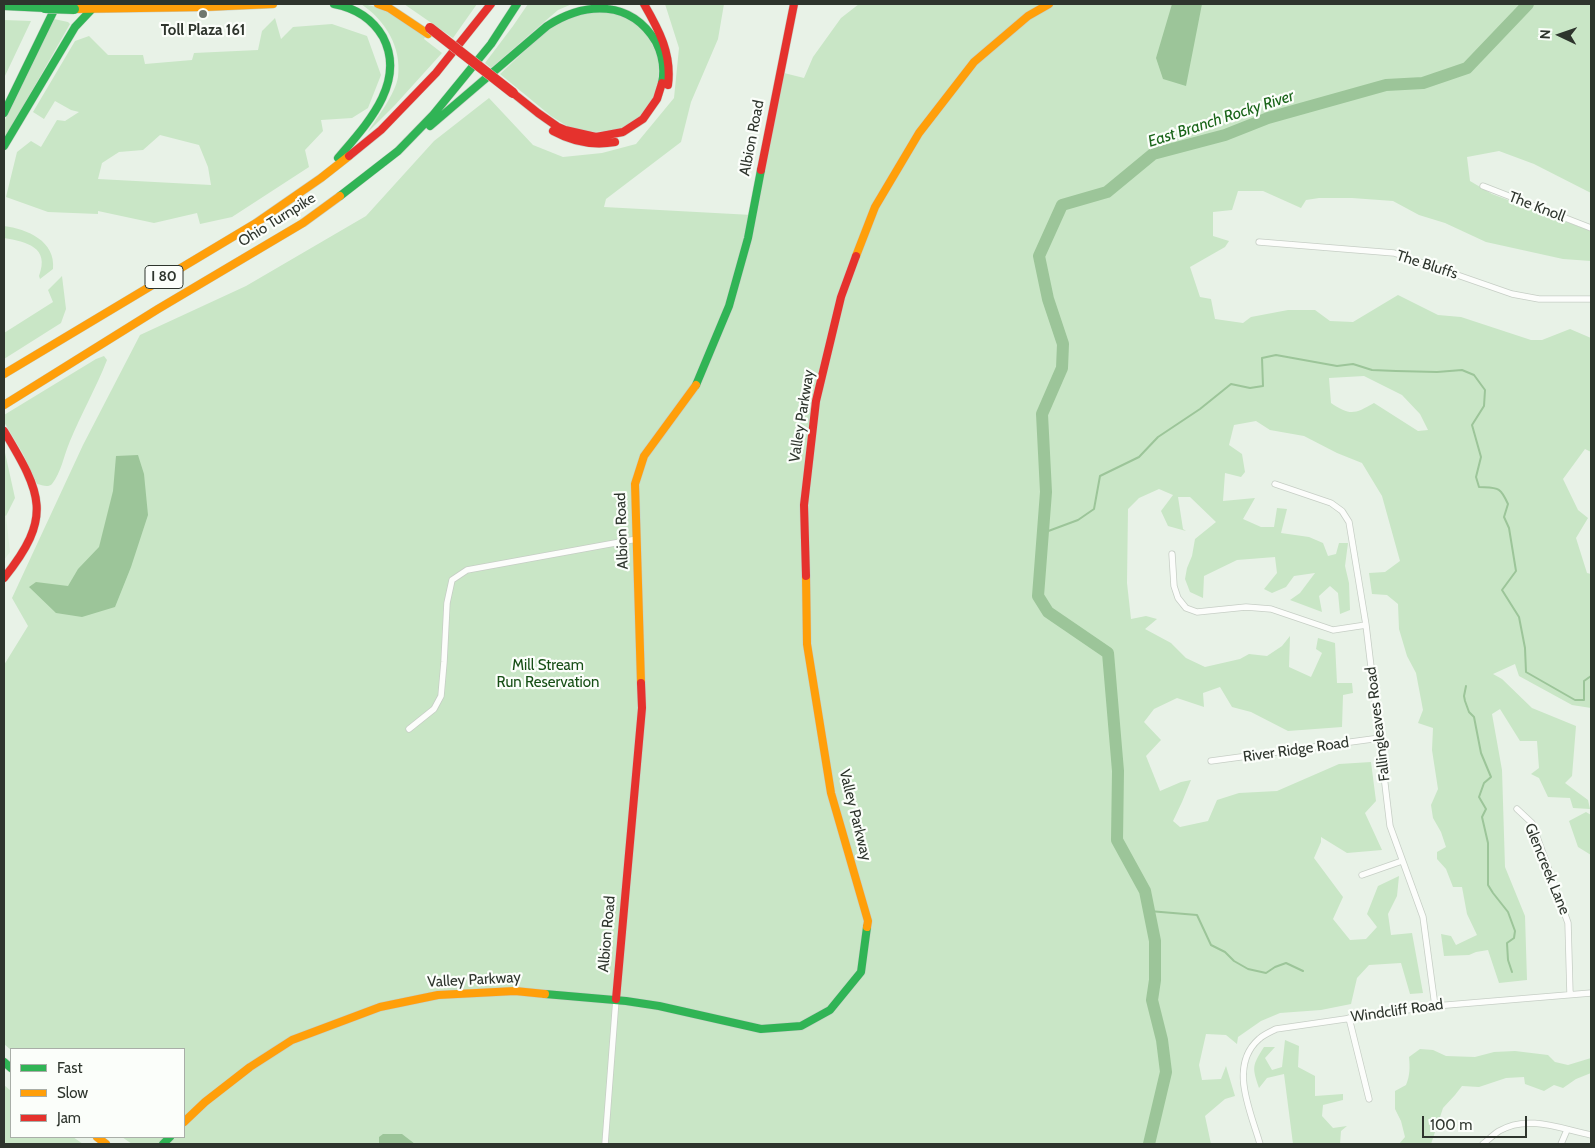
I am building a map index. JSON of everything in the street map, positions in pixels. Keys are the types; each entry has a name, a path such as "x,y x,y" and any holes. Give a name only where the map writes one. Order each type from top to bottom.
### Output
{"main road":[{"path":"15,4 29,7"},
{"path":"4,113 57,4"},
{"path":"4,6 92,9 273,4"},
{"path":"321,178 361,131 380,103 388,86 392,66 384,37 376,25 365,15 352,8 334,4"},
{"path":"378,4 389,8 429,31"},
{"path":"393,4 429,31 511,95 539,114 564,130 591,138 615,136 630,130 642,121 660,92 663,80 663,64 660,48 654,34 636,16 613,6 592,4 580,7 564,14 547,26 416,139 398,151"},
{"name":"Ohio Turnpike","path":"4,374 256,223 321,178 380,130 436,73 491,4"},
{"name":"Ohio Turnpike","path":"4,404 158,309 303,223 349,190 398,151 433,115 490,44 517,4"},
{"path":"511,95 537,121 566,139 583,144 602,145 620,141 643,129 658,111 665,97 671,68 662,37 644,4"},
{"name":"Albion Road","path":"616,999 642,708 635,484 644,456 695,388 729,306 748,238 794,4"},
{"name":"Valley Parkway","path":"185,1121 205,1102 250,1067 292,1040 380,1007 438,995 515,991 616,999 659,1006 760,1030 801,1026 830,1010 861,972 868,921 831,793 807,644 804,505 816,401 841,297 875,208 909,149 919,133 974,62 1028,16 1049,4"},
{"path":"4,146 75,27 92,9"},
{"path":"4,431 28,491 31,511 27,531 17,552 4,570"},
{"path":"4,578 22,554 33,532 37,517 35,496 29,475 8,443"}],"street":[{"name":"The Knoll","path":"1483,186 1591,228"},
{"name":"The Bluffs","path":"1259,242 1394,253 1512,294 1539,299 1591,299"},
{"name":"Fallingleaves Road","path":"1276,484 1332,503 1342,511 1349,522 1366,625 1390,826 1423,918 1435,1006"},
{"path":"409,730 434,709 441,696 447,604 452,580 467,570 637,539"},
{"path":"1172,554 1174,586 1178,598 1186,608 1198,612 1246,607 1271,609 1333,630 1366,625"},
{"name":"River Ridge Road","path":"1212,761 1380,738"},
{"name":"Glencreek Lane","path":"1517,809 1532,823 1568,923 1570,994"},
{"path":"1362,875 1402,861"},
{"name":"Windcliff Road","path":"1260,1144 1244,1087 1242,1069 1247,1053 1259,1038 1276,1029 1435,1006 1591,993"},
{"path":"605,1144 616,999"},
{"path":"1349,1018 1370,1099"},
{"path":"1483,1144 1499,1131 1531,1123 1548,1124 1591,1135"},
{"path":"1561,1144 1567,1130"}],"shaded area":[{"path":"1172,4 1202,4 1186,86 1163,79 1156,58"},
{"path":"138,455 144,474 148,515 131,567 115,607 82,617 56,613 29,587 36,582 68,586 78,569 99,547 113,491 116,456"},
{"path":"4,515 6,516 10,552 4,560"},
{"path":"383,1134 402,1134 415,1144 379,1144 379,1137"}],"green space":[{"path":"361,4 370,5 395,16 425,37 424,39 442,53 368,132 393,91 398,77 399,66 390,35 370,10"},
{"path":"404,4 477,4 453,38"},
{"path":"528,4 572,4 558,10 491,68 485,63"},
{"name":"Mill Stream Run Reservation","path":"665,4 724,4 718,39 691,102 681,142 606,199 604,207 752,215 780,72 804,78 813,57 841,18 859,4 1591,4 1591,193 1534,164 1499,151 1467,157 1470,181 1492,194 1591,231 1591,261 1563,259 1486,242 1445,223 1419,215 1393,201 1319,198 1306,200 1301,208 1263,191 1238,191 1232,210 1213,212 1213,236 1229,241 1225,247 1190,267 1200,297 1211,299 1215,319 1243,323 1251,317 1288,310 1315,310 1330,321 1353,322 1398,295 1438,315 1461,317 1531,340 1542,340 1570,329 1591,338 1591,452 1585,449 1563,479 1578,510 1588,518 1576,538 1587,573 1591,574 1591,708 1572,705 1519,676 1515,664 1493,674 1502,679 1532,708 1576,726 1572,776 1565,783 1588,800 1590,809 1573,808 1570,798 1548,797 1539,778 1531,774 1539,768 1537,741 1520,741 1500,709 1492,714 1502,770 1505,867 1525,916 1527,980 1499,983 1488,950 1469,955 1444,956 1441,934 1451,936 1456,945 1477,935 1467,914 1462,887 1453,887 1446,869 1437,859 1437,852 1446,847 1441,832 1433,818 1431,805 1438,789 1432,750 1433,728 1418,723 1423,710 1416,673 1407,656 1399,629 1398,604 1387,595 1372,594 1369,573 1385,572 1400,561 1382,496 1362,463 1304,436 1270,430 1256,421 1234,425 1229,445 1242,454 1245,472 1241,477 1225,473 1223,501 1255,498 1243,519 1261,527 1274,527 1277,508 1287,509 1281,533 1309,537 1323,543 1328,556 1336,554 1339,543 1348,543 1345,566 1349,583 1350,610 1340,614 1338,593 1330,586 1319,596 1322,612 1290,600 1300,593 1315,573 1294,576 1286,587 1272,593 1264,589 1277,573 1275,557 1237,560 1204,576 1203,598 1190,592 1185,579 1195,539 1216,522 1190,497 1178,497 1183,529 1186,531 1168,526 1161,511 1173,495 1159,489 1139,498 1128,509 1127,583 1131,619 1146,616 1157,619 1145,629 1171,643 1186,658 1205,667 1240,659 1249,654 1267,656 1282,646 1290,636 1289,667 1311,677 1322,653 1316,649 1318,638 1335,643 1337,683 1352,683 1353,693 1343,695 1342,727 1288,731 1251,712 1232,707 1220,687 1203,693 1204,707 1177,698 1154,709 1144,722 1161,740 1146,756 1160,791 1191,780 1173,821 1180,827 1208,821 1217,800 1239,793 1277,791 1339,764 1371,762 1376,801 1365,813 1382,850 1347,853 1321,837 1321,842 1314,858 1343,897 1333,919 1350,940 1366,939 1377,927 1367,914 1378,886 1399,876 1397,896 1388,914 1391,935 1412,933 1423,993 1410,994 1401,963 1369,965 1357,978 1351,1004 1321,1010 1280,1013 1261,1021 1238,1037 1237,1044 1226,1035 1206,1034 1199,1065 1202,1080 1221,1079 1226,1066 1235,1096 1225,1099 1205,1116 1211,1144 132,1144 123,1138 185,1138 185,1048 10,1049 4,1044 4,665 28,626 12,598 83,445 140,335 246,286 366,216 434,141 489,98 533,145 563,157 602,153 636,144 674,98 679,48","holes":["1364,376 1402,395 1420,414 1428,430 1418,431 1374,403 1357,411 1348,412 1331,403 1329,378"]},
{"path":"580,11 620,12 644,29 656,52 659,63 658,86 651,103 625,129 595,132 570,128 551,116 500,74 548,29"},
{"path":"275,18 281,39 293,27 332,24 367,36 381,75 368,108 352,118 321,120 323,131 305,150 309,167 232,217 200,224 197,213 154,223 98,211 98,214 48,212 6,197 17,152 31,141 41,147 57,120 65,121 79,112 71,110 55,101 44,119 33,112 75,41 89,36 108,55 143,55 145,64 192,60 194,53 258,50 262,31","holes":["160,135 199,145 208,167 211,185 98,179 102,163 119,152 143,150"]},
{"path":"54,19 70,24 4,140 4,122"},
{"path":"4,20 31,21 4,78"},
{"path":"4,226 22,230 45,244 53,259 53,269 40,279 42,266 39,252 28,244 4,238"},
{"path":"62,276 66,309 61,323 4,359 4,333 53,302 48,290"},
{"path":"104,356 107,360 74,431 58,475 49,486 37,484 23,454 4,422 4,415"},
{"path":"4,448 15,498 6,516 4,515"},
{"path":"1586,812 1591,815 1591,855 1578,847 1569,821"},
{"path":"1285,1040 1299,1046 1298,1067 1315,1076 1315,1096 1343,1094 1343,1100 1323,1105 1322,1116 1333,1128 1347,1126 1341,1131 1340,1144 1293,1144 1284,1074 1267,1078 1259,1088 1254,1071 1257,1058 1264,1047 1275,1047 1265,1058 1272,1070 1282,1067"},
{"path":"1420,1049 1433,1050 1446,1056 1475,1057 1494,1052 1515,1051 1548,1055 1555,1062 1568,1065 1591,1058 1591,1073 1576,1079 1563,1088 1554,1085 1544,1091 1525,1084 1524,1077 1506,1078 1479,1087 1462,1086 1443,1108 1431,1144 1399,1144 1405,1137 1401,1121 1395,1109 1395,1091 1406,1085 1409,1057"},
{"path":"4,1085 10,1090 10,1138 74,1138 83,1144 4,1144"}],"waterway":[{"name":"East Branch Rocky River","path":"1149,1144 1166,1072 1162,1040 1152,1000 1155,980 1155,941 1145,891 1117,840 1118,771 1108,653 1048,612 1038,596 1046,492 1042,414 1062,368 1063,344 1048,299 1039,256 1062,205 1107,192 1153,154 1225,135 1268,118 1386,85 1423,83 1467,68 1528,4"},
{"path":"1043,533 1078,520 1094,509 1100,476 1139,457 1158,437 1200,409 1231,384 1250,388 1263,386 1262,358 1276,355 1337,366 1353,364 1372,370 1437,372 1462,370 1474,375 1485,390 1484,406 1472,425 1481,457 1476,477 1479,487 1498,489 1508,504 1504,517 1509,528 1516,571 1502,590 1519,617 1525,648 1526,672 1575,700 1584,700 1584,681 1591,676"},
{"path":"1466,686 1465,701 1469,712 1474,717 1481,753 1491,777 1484,783 1479,797 1486,809 1482,817 1488,843 1488,885 1508,912 1515,931 1514,938 1507,943 1508,960 1512,972"},
{"path":"1149,911 1197,915 1211,945 1225,952 1234,961 1248,969 1266,973 1286,963 1303,971"}],"traffic: fast":[{"path":"4,113 57,4"},
{"path":"334,4 356,11 374,24 383,37 389,54 390,71 387,87 380,102 360,132 338,158"},
{"path":"340,196 398,151 433,115 491,44 517,4"},
{"path":"4,6 45,8"},
{"path":"45,8 74,9"},
{"path":"4,146 75,27 92,9"},
{"path":"430,126 547,26 577,12 592,9 607,9 621,12 634,18 646,28 656,42 660,52 663,67 662,83"},
{"path":"696,385 729,306 748,238 761,170"},
{"path":"545,994 626,1001 659,1006 761,1029 801,1026 830,1010 861,972 867,927"},
{"path":"4,1062 10,1067"},
{"path":"163,1144 169,1138"}],"traffic: slow":[{"path":"74,9 273,4"},
{"path":"378,4 389,8 428,34"},
{"path":"856,256 875,207 919,133 974,62 1028,16 1049,4"},
{"path":"4,374 256,223 349,156"},
{"path":"4,405 158,309 303,223 340,196"},
{"path":"641,683 635,484 644,456 696,385"},
{"path":"806,576 807,644 831,793 868,921 867,927"},
{"path":"185,1121 205,1102 250,1067 292,1040 380,1007 438,995 515,991 545,994"},
{"path":"98,1138 106,1144"}],"traffic: jam":[{"path":"349,156 381,130 436,73 491,4"},
{"path":"644,4 655,23 666,53 669,74 668,85"},
{"path":"761,170 794,4"},
{"path":"430,28 513,93"},
{"path":"513,93 558,127 596,137 623,132 643,119 657,99 662,83"},
{"path":"553,131 583,142 598,144 615,142"},
{"path":"806,576 804,505 816,401 841,297 856,256"},
{"path":"4,431 27,472 34,489 37,505 36,521 30,538 20,557 4,578"},
{"path":"616,999 642,708 641,683"}],"place":[{"name":"Toll Plaza 161","path":"203,14"}]}
